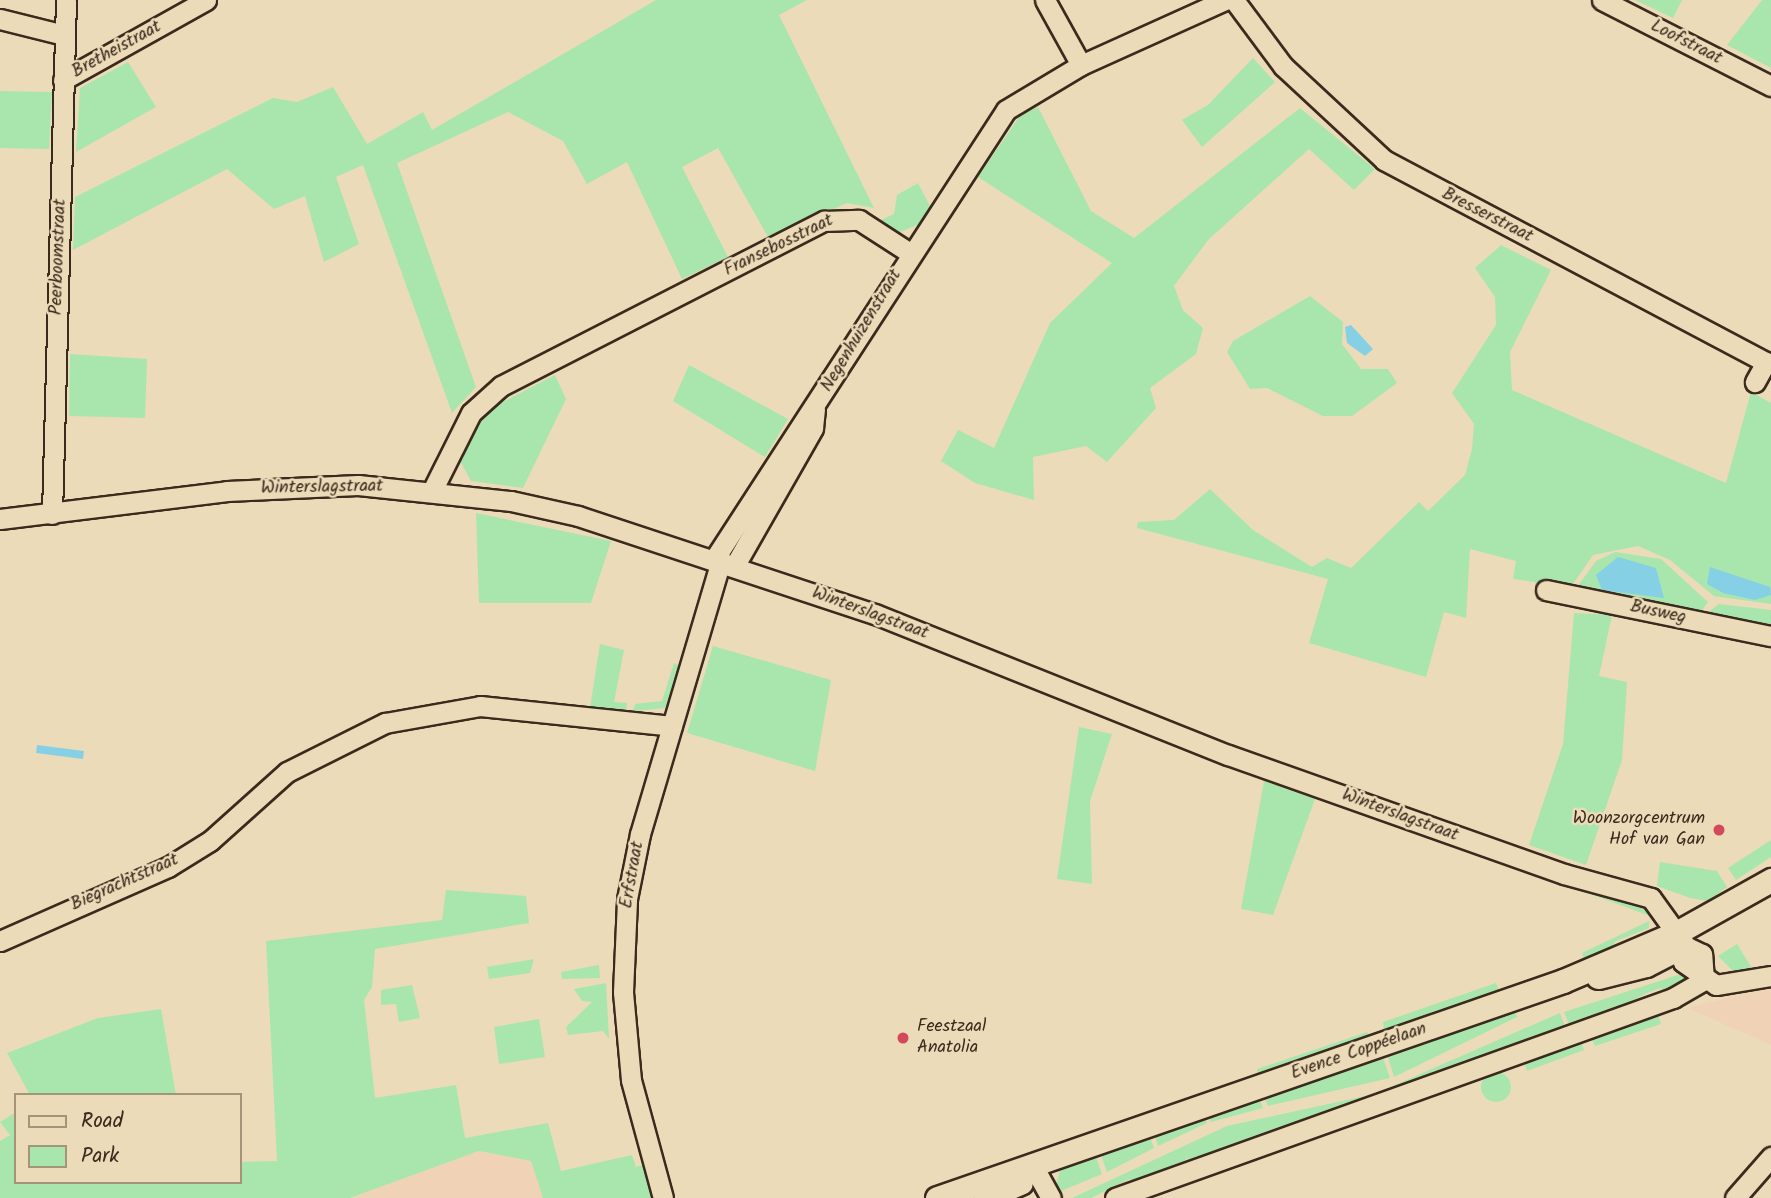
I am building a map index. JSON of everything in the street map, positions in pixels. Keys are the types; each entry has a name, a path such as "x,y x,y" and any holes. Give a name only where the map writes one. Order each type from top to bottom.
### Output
{"street":[{"name":"Peerboomstraat","path":"52,514 65,0"},
{"name":"Bretheistraat","path":"63,80 206,0"},
{"path":"1045,0 1081,65"},
{"path":"910,253 1006,110 1081,65 1224,0"},
{"name":"Bresserstraat","path":"1234,0 1283,66 1384,160 1766,362 1755,383"},
{"name":"Loofstraat","path":"1602,0 1771,86"},
{"path":"0,19 64,35"},
{"name":"Fransebosstraat","path":"432,491 471,413 501,386 824,221 859,220 910,253"},
{"name":"Negenhuizenstraat","path":"724,561 813,428 815,409 910,253"},
{"name":"Winterslagstraat","path":"0,519 296,486 432,491 578,516 724,561 1215,750 1564,874 1651,898 1682,947 1703,954 1704,980"},
{"name":"Erfstraat","path":"663,1198 631,1080 623,968 640,834 724,561"},
{"name":"Busweg","path":"1546,590 1771,636"},
{"name":"Biegrachtstraat","path":"0,941 168,867 210,841 287,772 385,723 480,706 673,726"},
{"name":"Evence Coppéelaan","path":"937,1198 1035,1169 1563,981 1682,947 1771,880"},
{"path":"1682,947 1771,896"},
{"path":"1115,1198 1585,1033 1704,980 1716,985 1771,976"},
{"path":"1735,1198 1771,1157"},
{"path":"985,1198 1035,1169 1051,1198"}],"shaded area":[{"path":"1771,989 1771,1045 1687,1008 1730,997"},
{"path":"479,1151 531,1161 543,1198 351,1198"}],"green space":[{"path":"656,0 807,0 779,15 874,208 847,203 768,237 718,148 682,167 728,257 682,279 627,162 587,184 563,141 508,112 397,163 476,387 452,413 363,165 336,177 359,244 324,262 305,196 274,209 227,169 73,250 75,197 273,98 297,102 333,87 367,144 423,112 432,130"},
{"path":"1635,0 1682,0 1673,18"},
{"path":"1762,0 1771,0 1771,68 1727,45"},
{"path":"1253,58 1275,82 1202,147 1182,120 1208,105"},
{"path":"128,62 156,107 76,152 80,88"},
{"path":"0,91 52,92 49,149 0,148"},
{"path":"1038,107 1091,211 1134,238 1300,108 1375,169 1354,190 1309,149 1208,240 1174,286 1183,310 1203,328 1196,354 1150,388 1156,408 1107,462 1086,446 1033,457 1034,500 975,483 941,461 958,430 994,448 1050,323 1112,263 978,177 1021,114"},
{"path":"918,183 931,208 922,223 900,232 877,222 894,214 897,195"},
{"path":"1501,245 1551,270 1510,352 1512,390 1726,483 1751,392 1771,403 1771,604 1714,596 1670,560 1638,546 1593,555 1571,587 1513,579 1516,561 1470,549 1466,618 1444,612 1426,677 1309,643 1328,579 1137,528 1138,522 1174,520 1210,489 1253,530 1312,567 1327,558 1351,568 1419,502 1428,511 1465,475 1472,449 1474,424 1452,393 1496,325 1495,297 1475,268"},
{"path":"1310,296 1343,322 1342,344 1361,369 1388,369 1397,383 1352,416 1323,416 1267,388 1250,389 1227,352 1233,341"},
{"path":"70,354 147,359 145,418 69,416"},
{"path":"689,365 788,419 765,457 673,401"},
{"path":"555,375 566,399 523,488 471,481 456,454 466,435 489,409"},
{"path":"476,513 611,541 591,603 479,603"},
{"path":"1615,552 1661,559 1708,602 1699,614 1577,587 1596,561"},
{"path":"1719,604 1771,610 1771,631 1706,614"},
{"path":"1574,613 1612,615 1599,676 1627,682 1622,760 1586,865 1529,845 1563,744"},
{"path":"600,644 624,650 614,702 627,703 626,712 590,708"},
{"path":"713,646 831,680 815,771 687,733"},
{"path":"674,663 682,667 665,708 633,711 635,704 662,701"},
{"path":"1079,727 1112,734 1090,801 1092,884 1057,879"},
{"path":"1264,781 1315,799 1273,915 1241,909"},
{"path":"1771,840 1771,857 1736,880 1728,868"},
{"path":"1660,862 1717,871 1727,887 1708,901 1690,898 1657,886"},
{"path":"1549,879 1645,904 1657,922 1653,917"},
{"path":"446,890 526,896 529,923 375,949 372,987 364,1000 375,1098 456,1085 465,1138 548,1123 561,1171 632,1155 636,1167 643,1165 654,1198 543,1198 531,1161 479,1151 350,1198 0,1198 0,1141 10,1135 0,1122 14,1113 14,1184 242,1184 242,1162 277,1161 266,941 442,920"},
{"path":"1649,921 1649,928 1614,942 1618,952 1585,963 1582,953"},
{"path":"1737,944 1753,970 1734,972 1718,956"},
{"path":"534,959 530,973 489,979 487,967"},
{"path":"599,965 600,978 562,979 561,972"},
{"path":"1681,974 1688,984 1664,995 1661,988 1647,993 1572,1032 1564,1012"},
{"path":"606,983 609,1039 603,1031 568,1035 566,1027 592,1002 582,1001 574,989"},
{"path":"1496,983 1500,993 1384,1033 1383,1022"},
{"path":"412,985 420,1018 399,1022 396,1004 381,1005 381,990"},
{"path":"1514,1006 1517,1017 1394,1077 1386,1051"},
{"path":"161,1009 176,1093 29,1093 7,1053 98,1018"},
{"path":"1657,1011 1661,1024 1595,1046 1591,1037"},
{"path":"1560,1013 1568,1034 1382,1099 1379,1092"},
{"path":"539,1019 545,1057 499,1064 494,1027"},
{"path":"1367,1032 1371,1038 1258,1077 1257,1069"},
{"path":"1580,1039 1584,1050 1527,1071 1524,1062"},
{"path":"1381,1052 1390,1078 1268,1106 1263,1094"},
{"path":"1496,1072 1502,1073 1510,1081 1510,1093 1502,1101 1496,1102 1490,1101 1482,1093 1481,1087 1482,1081 1490,1073"},
{"path":"1374,1094 1377,1102 1241,1142 1243,1148 1235,1145 1193,1159 1190,1167 1186,1155 1187,1168 1181,1163 1139,1178 1133,1187 1130,1179 1091,1198 1072,1198 1227,1126"},
{"path":"1258,1095 1263,1108 1211,1122 1208,1114"},
{"path":"1204,1115 1207,1123 1158,1146 1154,1133"},
{"path":"1149,1134 1154,1148 1107,1172 1100,1152"},
{"path":"1095,1154 1102,1174 1054,1194 1060,1170"}],"water":[{"path":"1351,325 1373,349 1365,356 1347,343 1345,327"},
{"path":"1618,557 1656,568 1664,598 1602,590 1596,575"},
{"path":"1710,567 1770,587 1771,595 1755,600 1723,593 1707,584"},
{"path":"37,745 84,751 83,759 36,753"}],"place":[{"name":"Woonzorgcentrum Hof van Gan","path":"1719,830"},
{"name":"Feestzaal Anatolia","path":"903,1038"}]}
